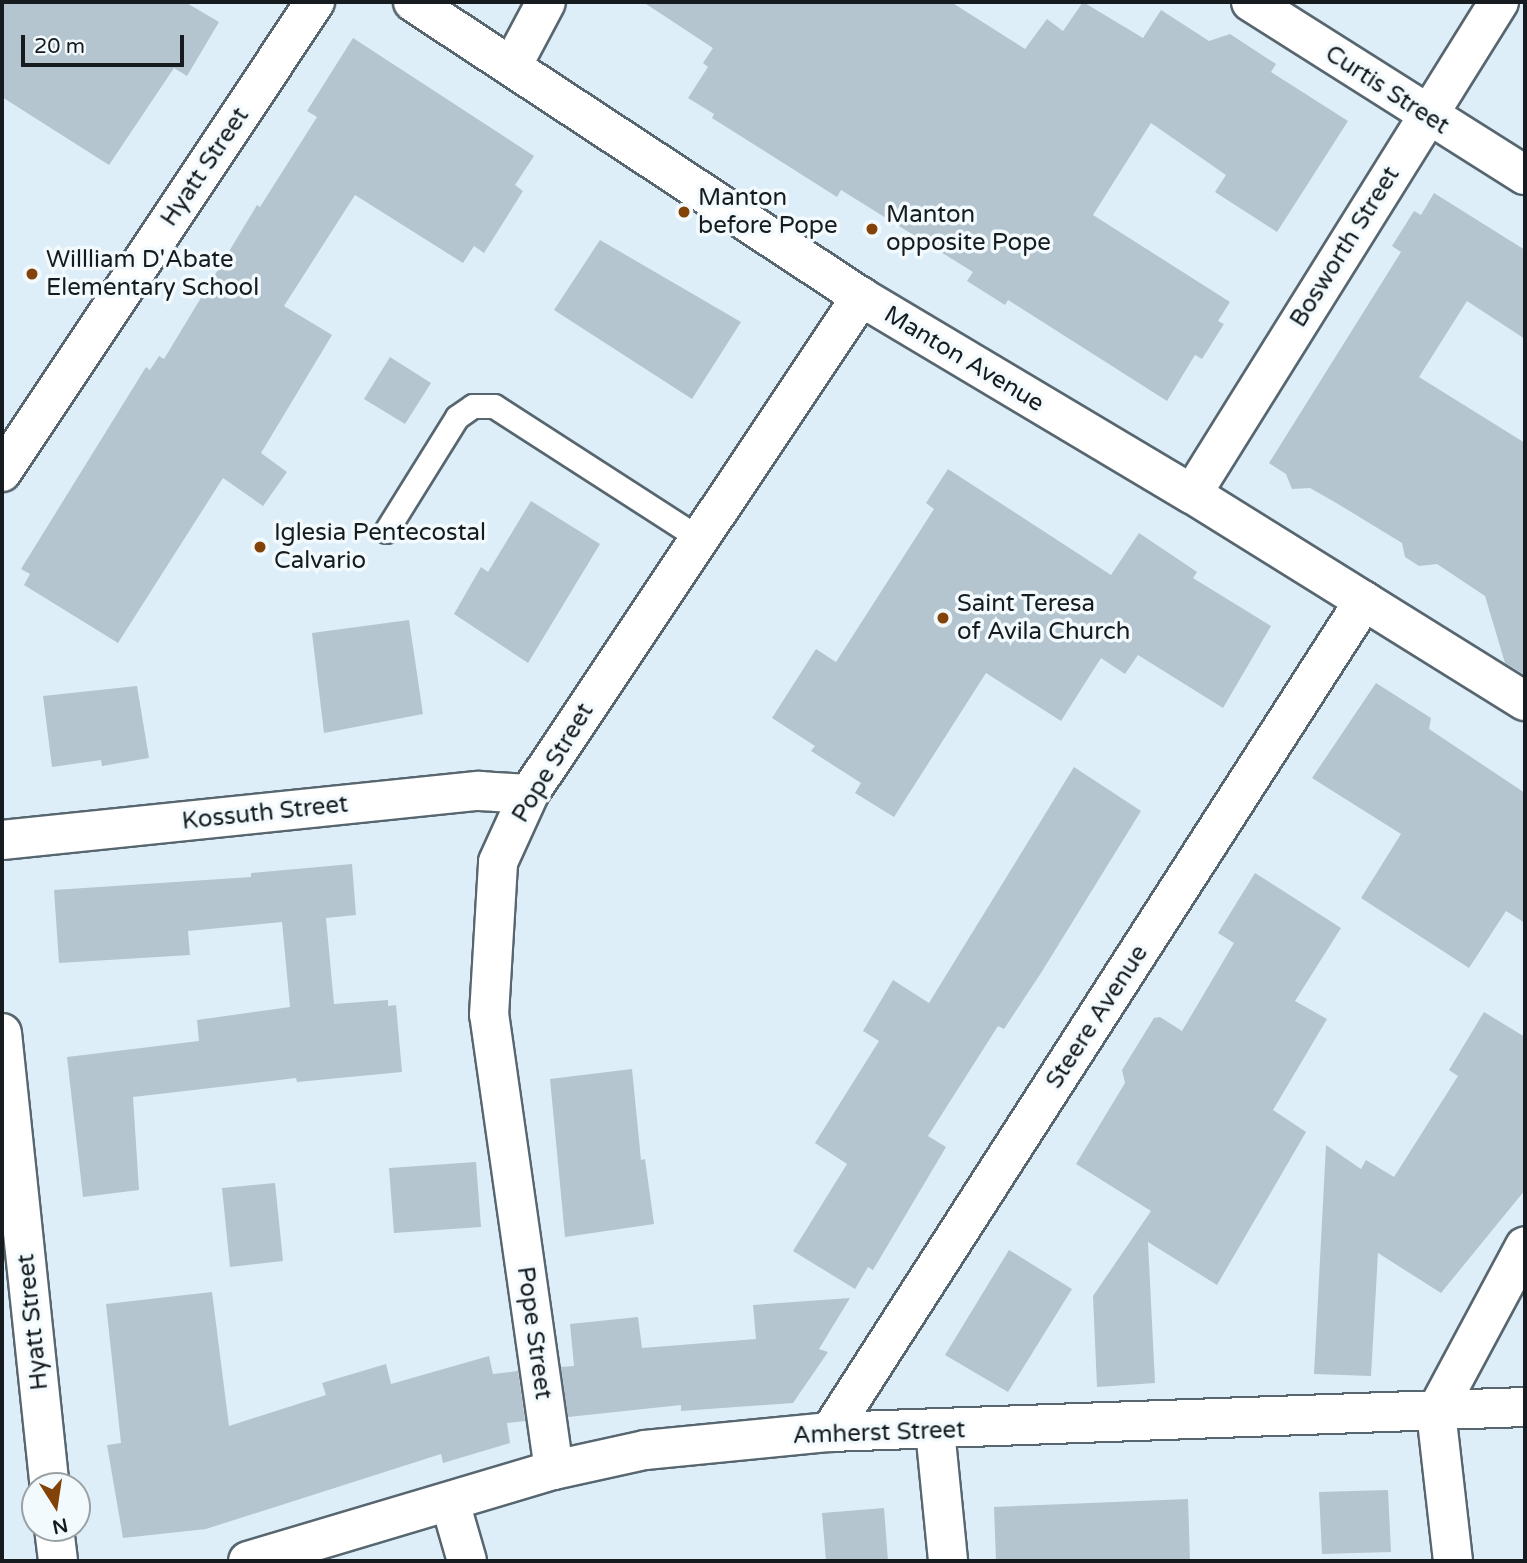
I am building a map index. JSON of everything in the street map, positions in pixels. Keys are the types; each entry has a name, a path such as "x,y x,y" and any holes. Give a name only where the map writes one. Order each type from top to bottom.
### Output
{"street":[{"name":"Hyatt Street","path":"2,472 315,2"},
{"name":"Manton Avenue","path":"413,2 861,297 1192,494 1525,701"},
{"path":"512,66 546,2"},
{"name":"Curtis Street","path":"1251,2 1426,116 1525,175"},
{"name":"Bosworth Street","path":"1192,494 1499,2"},
{"name":"Pope Street","path":"554,1470 489,1015 498,862 529,794 697,537 861,297"},
{"name":"Steere Avenue","path":"830,1432 1364,601"},
{"name":"Kossuth Street","path":"2,840 479,791 529,794"},
{"name":"Hyatt Street","path":"2,1033 49,1472"},
{"path":"1453,1561 1436,1412 1525,1246"},
{"name":"Amherst Street","path":"248,1561 554,1470 645,1450 830,1432 1436,1412 1525,1406"},
{"path":"935,1430 948,1561"},
{"path":"450,1502 467,1561"},
{"path":"56,1542 58,1561"}],"lane":[{"path":"386,531 457,417 473,406 494,406 697,537"}],"building":[{"path":"2,2 185,2 219,22 187,76 174,68 109,165 2,97"},
{"path":"643,2 951,2 1025,49 1047,19 1063,31 1083,2 1143,38 1161,10 1209,41 1230,34 1276,64 1271,72 1348,121 1277,232 1215,192 1226,175 1151,123 1093,215 1230,302 1218,321 1224,324 1202,359 1195,355 1167,401 1008,300 1005,305 967,281 973,272 841,190 837,197 712,118 714,114 688,98 708,67 703,63 713,48"},
{"path":"353,38 534,156 515,185 523,191 484,253 474,246 463,263 355,195 284,306 332,335 261,453 287,472 263,506 223,478 118,643 24,585 30,574 21,569 146,367 150,370 159,356 164,359 257,205 260,207 317,117 307,111"},
{"path":"1434,193 1525,250 1525,339 1467,301 1419,377 1525,443 1525,675 1505,663 1485,596 1437,564 1419,566 1405,557 1402,543 1310,488 1292,489 1286,474 1269,463 1401,252 1392,246 1414,211 1421,215"},
{"path":"600,240 741,322 692,399 554,310"},
{"path":"390,357 431,383 405,424 364,399"},
{"name":"Saint Teresa of Avila Church","path":"948,469 1111,575 1139,533 1197,572 1193,578 1271,626 1223,708 1138,655 1125,674 1101,658 1061,721 986,673 894,817 855,793 861,783 811,751 815,746 772,718 816,649 836,662 934,509 926,503"},
{"path":"531,501 600,544 528,663 454,614 481,567 488,572"},
{"path":"409,620 423,714 324,733 312,633"},
{"path":"1376,683 1431,718 1429,729 1525,793 1525,923 1506,911 1469,968 1361,898 1401,834 1312,778"},
{"path":"137,686 149,758 102,766 101,760 52,767 43,696"},
{"path":"1074,767 1141,811 1041,973 1004,1029 998,1026 928,1136 946,1147 873,1270 868,1267 855,1289 793,1251 847,1164 815,1143 879,1041 863,1031 893,980 929,1003"},
{"path":"352,864 356,915 326,918 334,1004 388,1000 388,1006 396,1005 402,1072 297,1082 296,1078 133,1097 139,1190 83,1197 67,1057 199,1041 197,1020 290,1007 282,922 188,931 190,955 59,963 54,890 251,877 251,873"},
{"path":"1255,873 1341,928 1295,1001 1327,1019 1273,1110 1306,1132 1217,1285 1148,1242 1155,1383 1097,1387 1093,1296 1151,1211 1076,1164 1125,1083 1122,1070 1154,1018 1160,1017 1182,1031 1234,943 1218,933"},
{"path":"1484,1012 1525,1037 1525,1190 1441,1293 1378,1253 1371,1376 1314,1374 1326,1145 1361,1169 1366,1160 1394,1177 1458,1076 1449,1070"},
{"path":"632,1069 641,1160 645,1159 654,1224 565,1237 550,1079"},
{"path":"476,1162 481,1227 394,1233 389,1168"},
{"path":"275,1183 283,1261 230,1267 222,1188"},
{"path":"1009,1250 1072,1289 1008,1392 945,1355"},
{"path":"212,1292 229,1426 326,1395 322,1383 386,1364 391,1384 489,1356 493,1374 518,1371 525,1421 507,1423 510,1443 443,1463 441,1454 206,1529 123,1538 107,1445 121,1443 106,1304"},
{"path":"850,1298 819,1349 828,1352 793,1403 681,1411 681,1405 568,1417 561,1367 574,1366 570,1324 638,1317 642,1348 756,1339 753,1305"},
{"path":"1388,1490 1391,1552 1322,1554 1319,1492"},
{"path":"1188,1499 1190,1561 996,1561 994,1507"},
{"path":"884,1508 888,1561 826,1561 822,1513"}],"place":[{"name":"Manton before Pope","path":"684,212"},
{"name":"Manton opposite Pope","path":"872,229"},
{"name":"Willliam D'Abate Elementary School","path":"32,274"},
{"name":"Iglesia Pentecostal Calvario","path":"260,547"},
{"name":"Saint Teresa of Avila Church","path":"943,618"}]}
